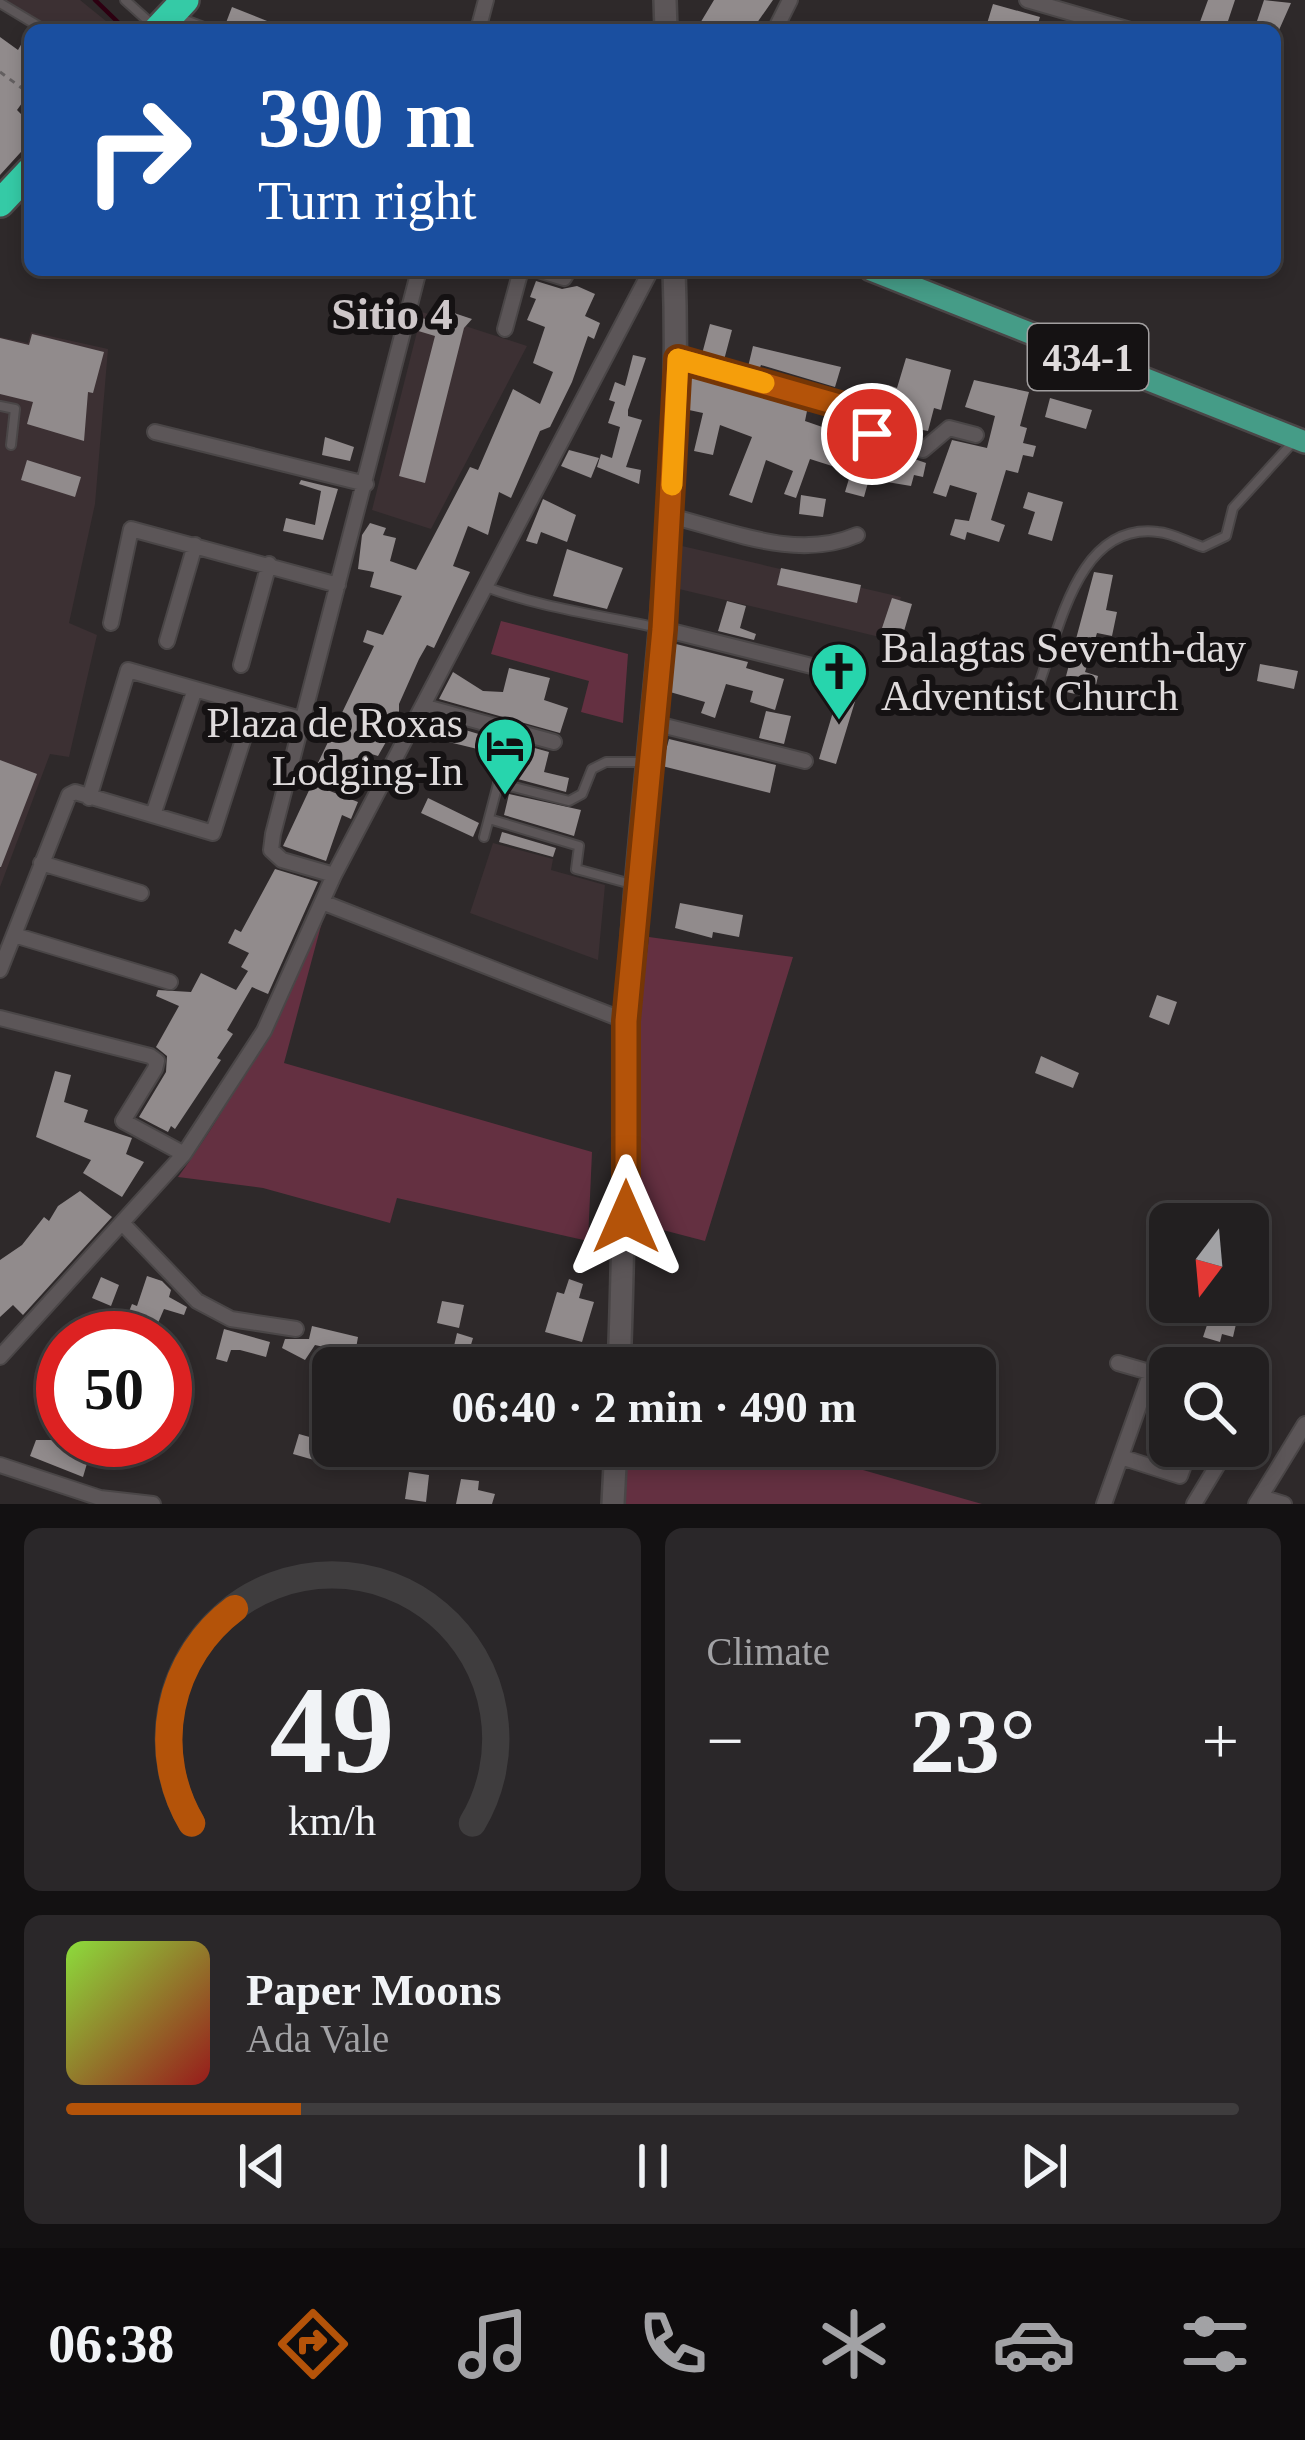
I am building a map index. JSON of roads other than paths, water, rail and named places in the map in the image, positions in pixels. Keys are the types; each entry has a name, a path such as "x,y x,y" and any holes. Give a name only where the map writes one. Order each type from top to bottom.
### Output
{"highway":[{"path":"0,203 24,177"}],"main road":[{"path":"619,1347 626,1021 663,629 678,359 674,276"},
{"name":"434-1","path":"886,276 1302,437"},
{"path":"613,1504 615,1467"}],"street":[{"path":"1027,0 1109,24"},
{"path":"334,875 282,860 271,850 418,276"},
{"path":"505,328 519,276"},
{"path":"0,1358 124,1226 184,1154 264,1031 334,875 426,707 642,276"},
{"path":"678,359 864,412 872,434 922,449 949,428 976,435"},
{"path":"154,432 366,484"},
{"path":"670,516 804,549 830,546 857,535"},
{"path":"111,623 131,529 338,585"},
{"path":"167,641 195,545"},
{"path":"241,665 269,564"},
{"path":"663,629 852,676"},
{"path":"89,798 128,670 304,720"},
{"path":"153,815 194,692"},
{"path":"426,707 554,742"},
{"path":"0,970 69,795 75,792 213,833 254,709"},
{"path":"653,723 805,761"},
{"path":"41,863 141,892"},
{"path":"322,902 626,1021"},
{"path":"14,935 170,982"},
{"path":"0,1018 157,1061 123,1120 184,1154"},
{"path":"124,1226 197,1301 231,1319 296,1329"},
{"path":"1118,1363 1149,1371"},
{"path":"1103,1504 1149,1377"},
{"path":"1284,1504 1259,1500 1305,1424"},
{"path":"1120,1457 1149,1467"},
{"path":"0,1465 100,1498 153,1504"},
{"path":"1150,1467 1180,1477 1184,1467"},
{"path":"1194,1504 1216,1467"}],"lane":[{"path":"125,0 168,19"},
{"path":"0,3 35,24"},
{"path":"0,406 15,409 11,445"},
{"path":"1039,683 1083,568 1100,548 1129,534 1160,532 1203,548 1226,536 1233,508 1302,437"},
{"path":"486,587 537,606 561,606 663,629"},
{"path":"498,783 569,801 582,794 592,769 606,762 650,762"},
{"path":"484,837 502,765"},
{"path":"489,819 579,846 576,869 636,885"}],"waterway":[{"path":"95,0 120,24"}],"place":[{"name":"Balagtas Seventh-day Adventist Church","path":"839,722"},
{"name":"Plaza de Roxas Lodging-In","path":"505,797"}],"district":[{"name":"Sitio 4","path":"392,313"}]}
